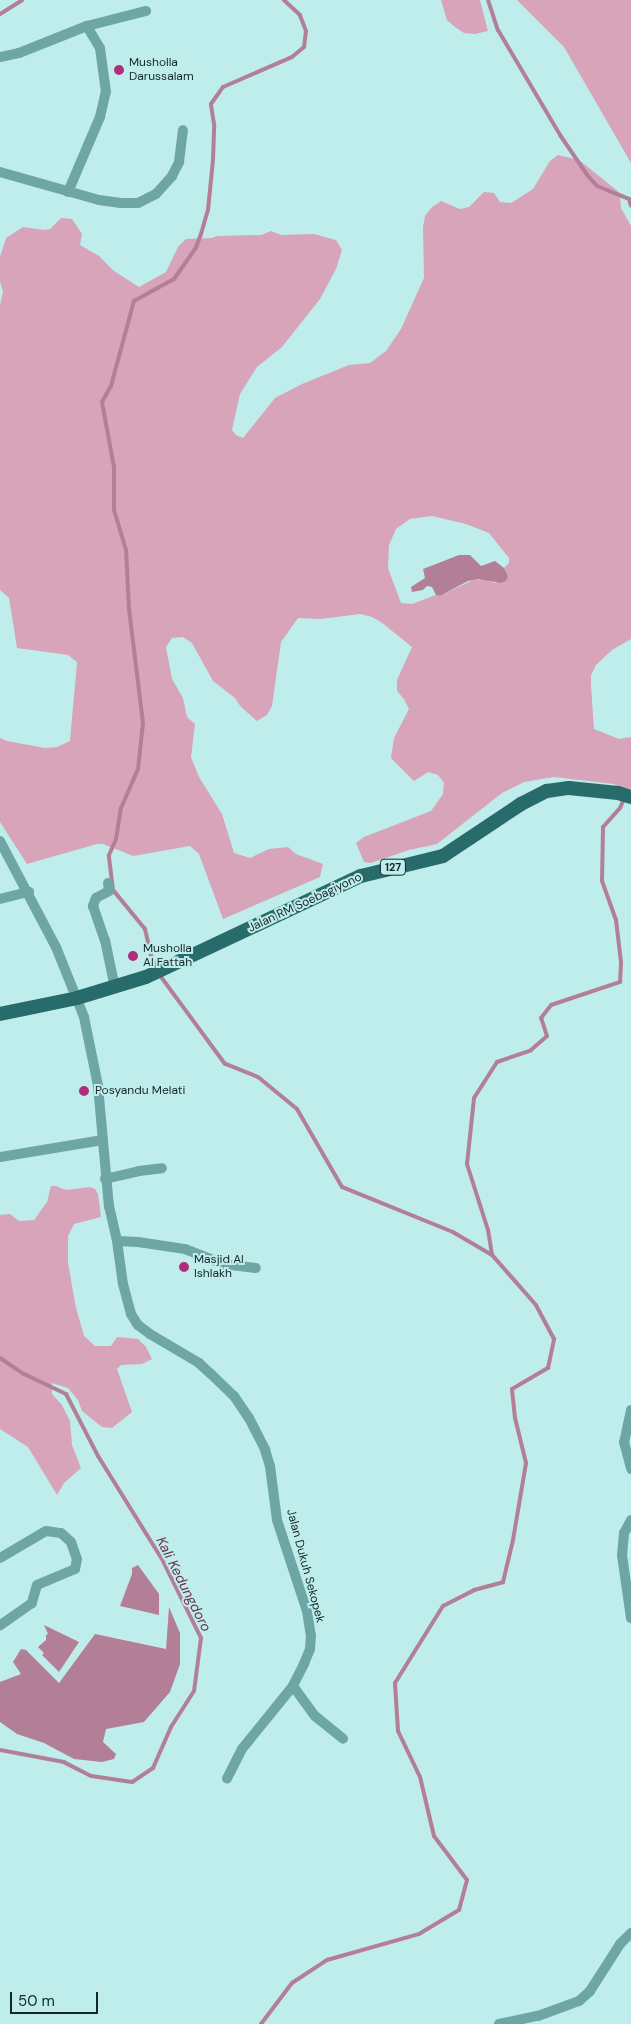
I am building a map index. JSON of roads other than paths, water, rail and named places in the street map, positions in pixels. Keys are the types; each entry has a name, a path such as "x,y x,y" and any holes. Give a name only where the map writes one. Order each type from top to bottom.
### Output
{"main road":[{"name":"Jalan RM Soebagiyono","path":"0,1014 78,998 146,977 360,876 443,856 521,804 547,791 569,788 625,795"}],"street":[{"path":"0,58 19,53 87,26 146,11"},
{"path":"68,192 100,117 106,92 100,48 87,26"},
{"path":"0,172 68,192 132,204 145,201 156,194 172,176 180,162 183,130"},
{"name":"Jalan Dukuh Sekopek","path":"0,841 56,947 78,998 92,1051 103,1140 105,1179 117,1241 122,1284 131,1314 138,1325 199,1363 234,1396 249,1418 265,1450 270,1466 277,1520 303,1597 311,1635 310,1649 293,1686 242,1749 227,1778"},
{"path":"108,883 109,891 96,898 93,906 105,940 115,988"},
{"path":"0,899 28,892"},
{"path":"0,1156 103,1140"},
{"path":"105,1179 139,1170 162,1168"},
{"path":"117,1241 185,1249 223,1264 256,1268"},
{"path":"631,1410 625,1431 625,1449 631,1469"},
{"path":"631,1520 624,1533 622,1555 631,1618"},
{"path":"0,1558 46,1531 61,1532 71,1542 77,1559 75,1569 37,1585 32,1603 0,1625"},
{"path":"293,1686 315,1716 343,1740"},
{"path":"499,2024 538,2016 579,2000 590,1991 620,1944 631,1933"}],"waterway":[{"path":"0,14 22,0"},
{"path":"261,2024 292,1983 327,1960 419,1934 459,1910 467,1880 434,1836 420,1777 398,1731 395,1683 443,1606 474,1590 503,1582 513,1540 526,1463 515,1418 512,1389 548,1368 554,1339 536,1305 492,1255 453,1232 342,1187 297,1109 258,1077 225,1064 159,974 151,955 145,929 113,890 109,855 116,839 121,808 138,769 143,723 129,609 126,550 114,510 114,467 102,402 111,386 134,301 174,279 196,247 201,234 208,210 213,160 214,124 211,104 223,87 292,57 304,47 306,31 300,15 284,0"},
{"path":"488,0 498,30 560,135 588,176 597,186 629,199 631,206"},
{"path":"492,1255 488,1230 467,1164 474,1098 497,1062 531,1050 547,1036 541,1018 551,1005 620,982 621,962 616,920 602,881 603,827 620,808 624,799"},
{"name":"Kali Kedungdoro","path":"0,1358 24,1374 66,1394 98,1456 163,1561 201,1638 194,1691 171,1727 153,1768 132,1782 91,1776 64,1762 0,1750"}],"place":[{"name":"Musholla Darussalam","path":"119,70"},
{"name":"Musholla Al Fattah","path":"133,956"},
{"name":"Posyandu Melati","path":"84,1091"},
{"name":"Masjid Al Ishlakh","path":"184,1267"}]}
